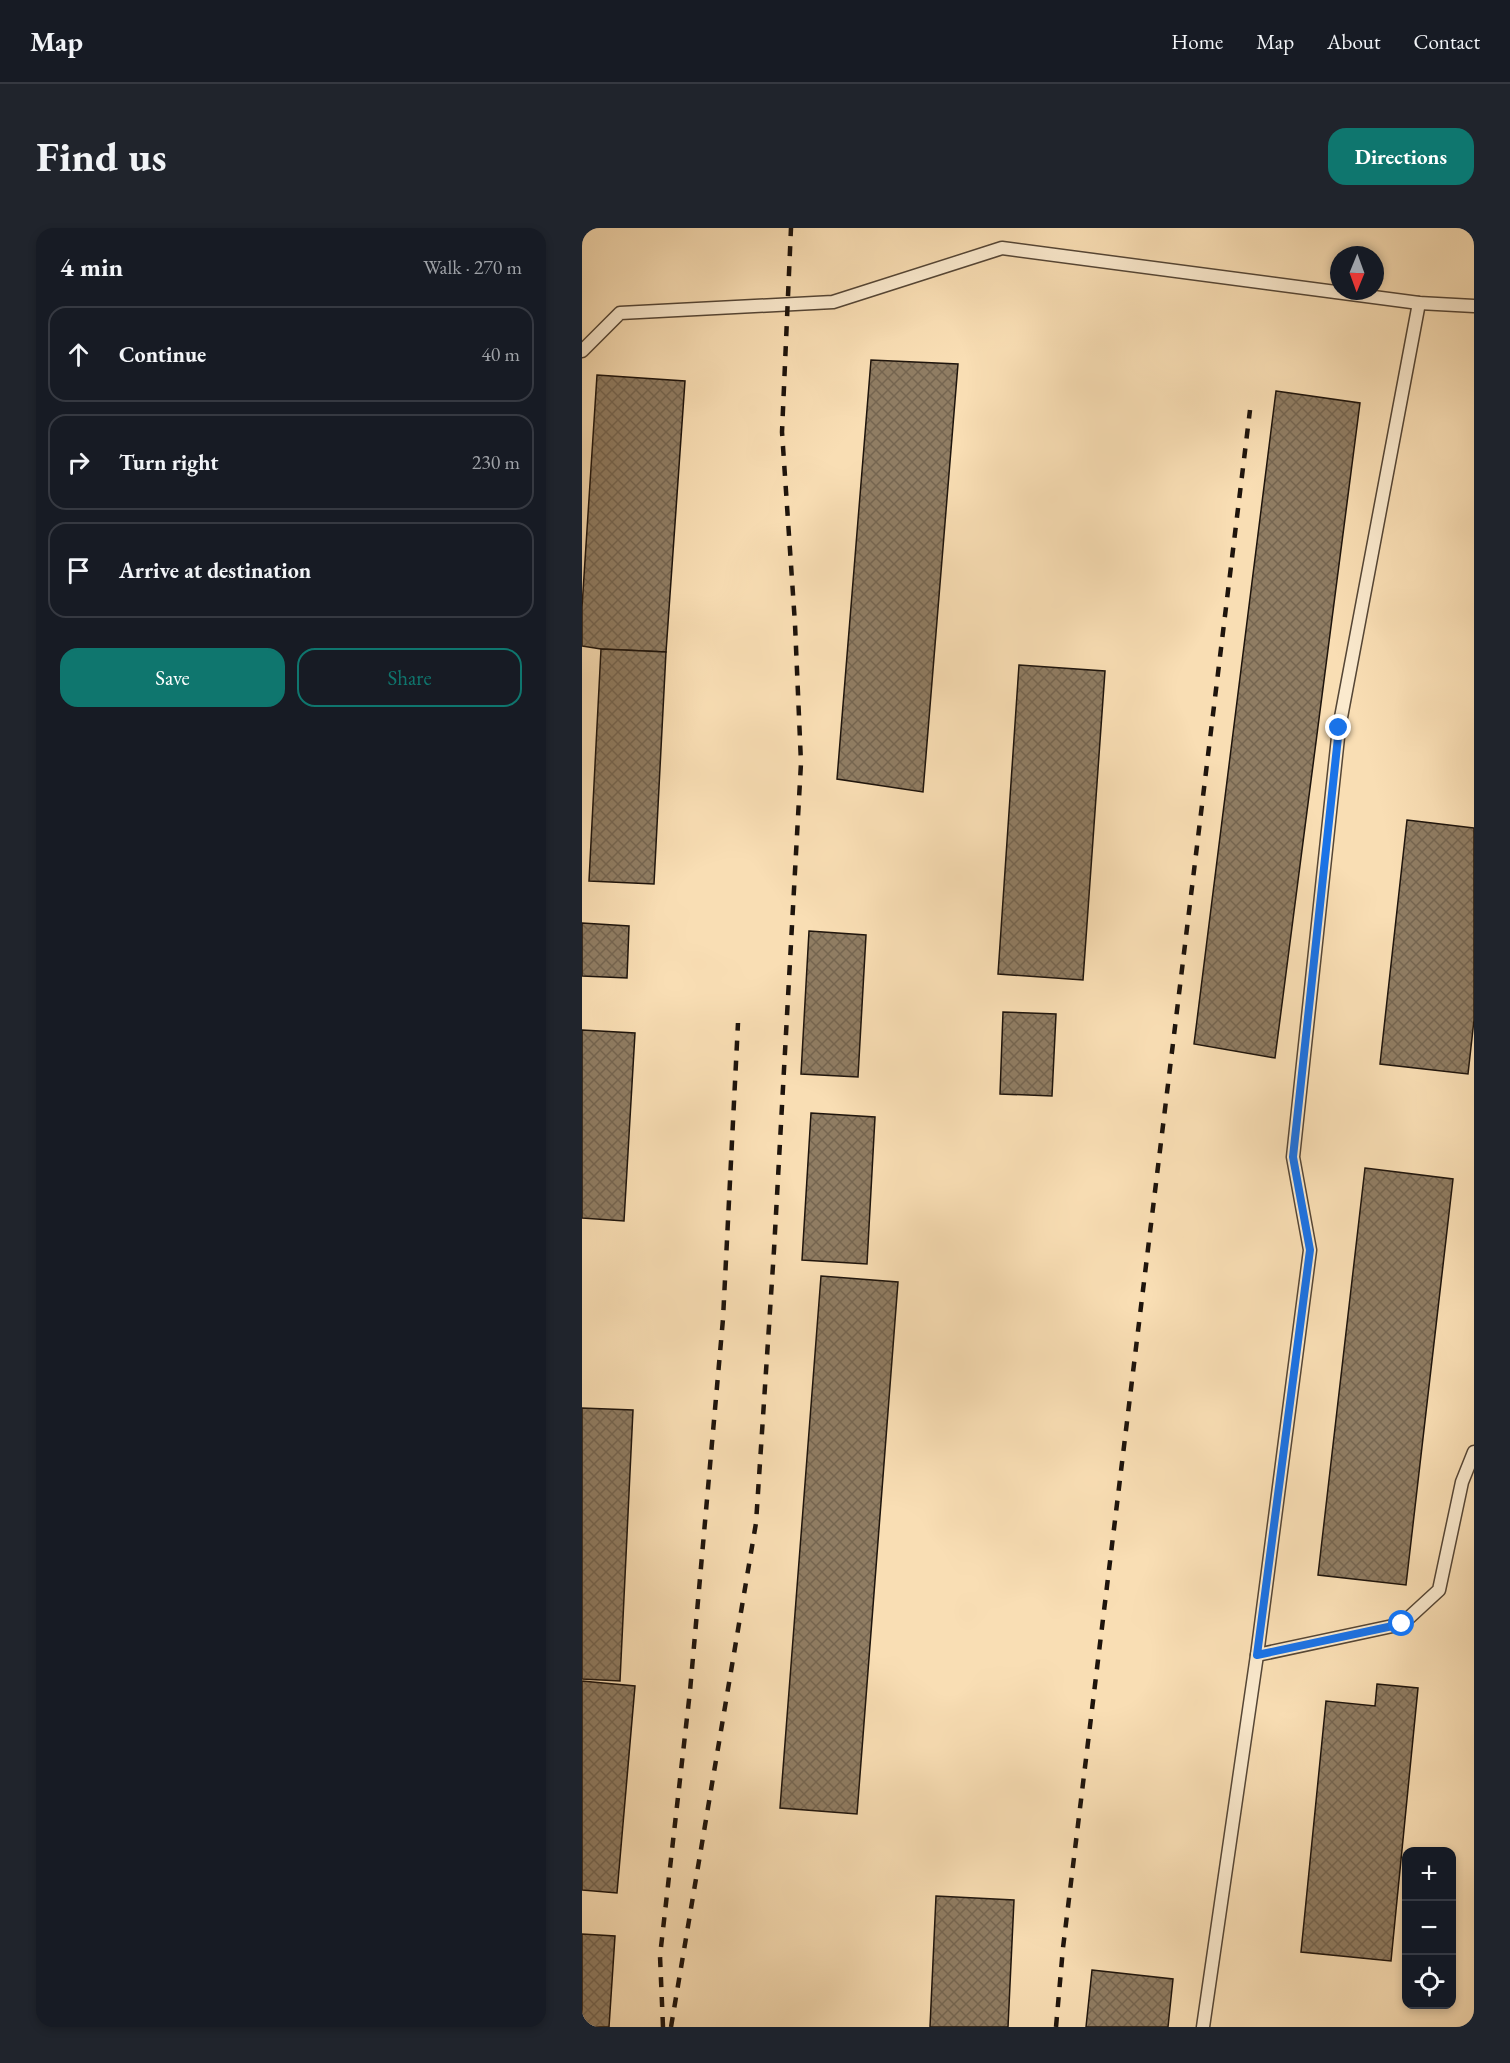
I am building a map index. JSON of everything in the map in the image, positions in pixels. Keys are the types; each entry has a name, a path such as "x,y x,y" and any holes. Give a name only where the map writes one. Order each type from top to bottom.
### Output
{"lane":[{"path":"582,351 620,313 833,302 1002,248 1419,303 1474,306"},
{"path":"1203,2027 1257,1655 1310,1250 1293,1157 1339,728 1419,303"},
{"path":"1257,1655 1402,1624 1439,1590 1462,1482 1474,1452"}],"building":[{"path":"871,360 958,364 923,792 837,779"},
{"path":"597,375 685,381 666,652 582,646 582,607"},
{"path":"1276,391 1360,403 1275,1058 1194,1044"},
{"path":"601,649 666,652 654,884 589,881"},
{"path":"1019,665 1105,671 1083,980 998,974"},
{"path":"1407,820 1474,828 1474,1020 1468,1074 1380,1064"},
{"path":"582,923 629,926 627,978 582,976"},
{"path":"809,931 866,935 858,1077 801,1074"},
{"path":"1003,1012 1056,1014 1052,1096 1000,1094"},
{"path":"582,1030 635,1033 624,1221 582,1218"},
{"path":"811,1113 875,1117 867,1264 802,1260"},
{"path":"1365,1168 1453,1179 1406,1585 1318,1575"},
{"path":"821,1276 898,1282 857,1814 780,1808"},
{"path":"582,1408 633,1410 620,1681 582,1679"},
{"path":"582,1681 635,1686 617,1893 582,1890"},
{"path":"1377,1684 1418,1688 1391,1961 1301,1952 1326,1701 1375,1706"},
{"path":"936,1896 1014,1900 1008,2027 930,2027"},
{"path":"582,1934 615,1936 609,2027 582,2027"},
{"path":"1092,1970 1173,1979 1168,2027 1086,2027"}],"railway":[{"path":"671,2027 756,1523 774,1250 801,763 795,624 782,432 791,228"},
{"path":"1056,2027 1063,1948 1250,410"},
{"path":"663,2027 660,1956 690,1691 723,1319 738,1023"}],"route":[{"path":"1339,728 1293,1157 1310,1250 1257,1655 1402,1624"}]}
